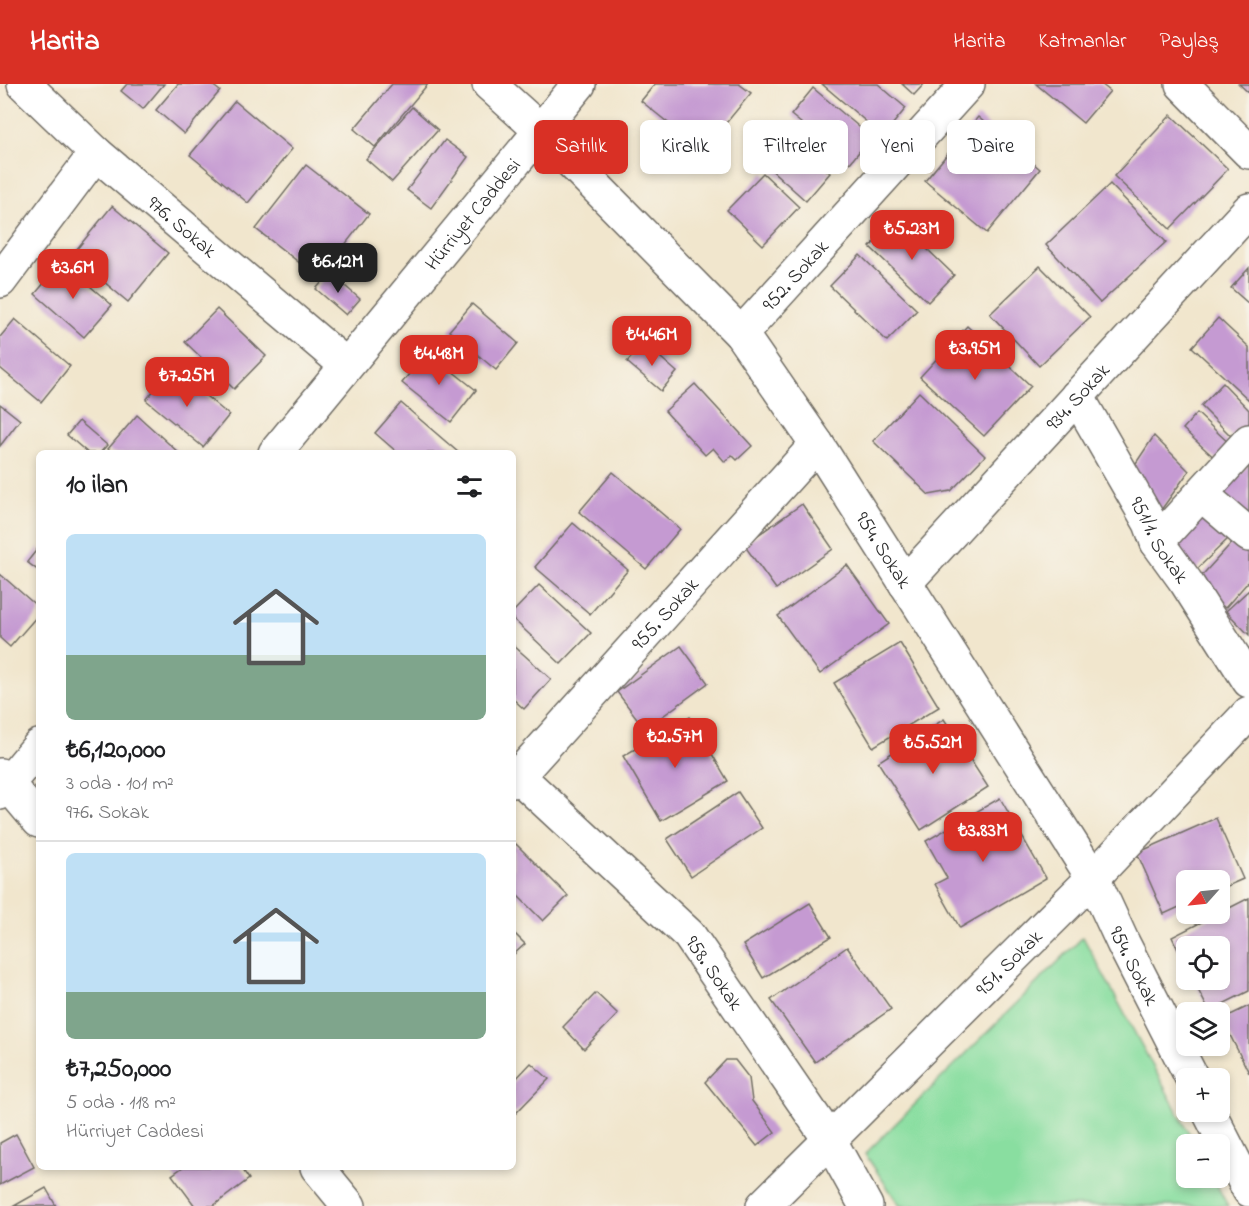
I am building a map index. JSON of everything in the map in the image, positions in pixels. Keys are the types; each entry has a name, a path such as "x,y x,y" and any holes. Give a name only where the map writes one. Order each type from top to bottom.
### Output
{"street":[{"name":"976. Sokak","path":"24,84 96,153 346,364"},
{"name":"954. Sokak","path":"489,84 534,125"},
{"name":"Hürriyet Caddesi","path":"548,120 579,84"},
{"name":"952. Sokak","path":"741,334 969,84"},
{"path":"1182,84 1249,152"},
{"name":"Hürriyet Caddesi","path":"277,450 534,137"},
{"path":"0,281 96,153"},
{"name":"954. Sokak","path":"583,174 741,334 817,444 1093,878 1122,943 1187,1068"},
{"name":"934. Sokak","path":"905,583 1248,214"},
{"name":"951/1. Sokak","path":"1077,396 1150,523 1157,542 1186,582 1249,681"},
{"path":"1157,542 1249,441"},
{"name":"955. Sokak","path":"516,778 817,444"},
{"path":"1201,494 1249,534"},
{"name":"951. Sokak","path":"763,1206 1093,878 1249,713"},
{"path":"36,749 3,784 36,818"},
{"name":"958. Sokak","path":"516,778 688,934 830,1139 866,1206"},
{"path":"1214,1122 1249,1191"},
{"path":"319,1170 349,1206"}],"green space":[{"path":"1083,937 1176,1109 1176,1122 1183,1122 1190,1134 1176,1134 1176,1188 1218,1188 1228,1206 900,1206 865,1154"}],"building":[{"path":"127,84 164,84 143,109 121,91"},
{"path":"178,84 211,84 220,91 184,134 156,110"},
{"path":"392,84 428,84 375,147 354,129"},
{"path":"655,84 739,84 751,93 729,120 665,120 641,101"},
{"path":"822,84 878,84 906,108 896,120 864,120"},
{"path":"902,84 924,84 914,95"},
{"path":"1036,84 1101,84 1110,91 1083,123"},
{"path":"1239,84 1249,84 1249,93"},
{"path":"813,88 860,128 860,151 850,163 848,161 848,120 797,120 791,115"},
{"path":"235,101 292,149 248,203 190,155"},
{"path":"412,107 438,130 392,182 366,159"},
{"path":"1171,115 1228,169 1170,229 1114,176"},
{"path":"445,140 468,157 431,208 407,190"},
{"path":"947,154 947,174 1035,174 1035,165 1040,169 987,233 925,181 931,174 935,174 935,169"},
{"path":"306,165 369,214 319,278 256,229"},
{"path":"762,174 799,207 763,245 727,210"},
{"path":"776,174 829,174 806,201"},
{"path":"1110,184 1166,242 1100,303 1046,245"},
{"path":"112,206 168,253 128,302 72,255"},
{"path":"896,219 954,275 928,302 870,247"},
{"path":"860,255 917,310 887,341 830,286"},
{"path":"62,262 112,305 84,337 35,294"},
{"path":"1040,266 1090,317 1039,366 990,314"},
{"path":"1249,268 1249,304 1231,288"},
{"path":"330,273 360,299 346,315 316,289"},
{"path":"472,304 518,343 496,370 449,331"},
{"path":"217,309 266,356 234,389 185,342"},
{"path":"1218,318 1249,347 1249,400 1192,347"},
{"path":"15,319 70,366 41,402 0,368 0,337"},
{"path":"967,326 1031,386 984,436 920,377"},
{"path":"644,343 677,372 661,391 627,362"},
{"path":"427,351 476,390 451,422 402,383"},
{"path":"172,368 229,415 203,447 146,400"},
{"path":"1223,383 1249,410 1249,428 1236,441 1201,406"},
{"path":"695,384 752,446 737,460 732,455 725,462 713,448 705,455 665,411"},
{"path":"919,392 985,456 951,491 929,495 873,441"},
{"path":"401,403 456,450 395,450 375,433"},
{"path":"0,404 20,420 0,446"},
{"path":"1197,413 1234,448 1220,463 1183,429"},
{"path":"137,415 176,450 109,450"},
{"path":"79,421 107,445 103,450 84,450 67,435"},
{"path":"1154,436 1189,471 1156,517 1130,472"},
{"path":"1249,464 1249,522 1219,496"},
{"path":"613,472 680,529 646,569 579,512"},
{"path":"802,504 833,549 776,589 744,545"},
{"path":"1203,507 1231,536 1193,573 1166,544"},
{"path":"573,523 628,570 590,614 535,567"},
{"path":"1236,538 1249,549 1249,581 1225,608 1196,582"},
{"path":"36,551 36,569 27,562"},
{"path":"847,565 889,624 820,674 778,616"},
{"path":"0,574 36,605 36,617 10,647 0,638"},
{"path":"539,585 591,633 561,664 516,622 516,609"},
{"path":"1249,590 1249,635 1226,611"},
{"path":"900,643 939,707 873,747 834,683"},
{"path":"681,646 708,683 645,729 617,692"},
{"path":"516,648 551,679 524,709 516,702"},
{"path":"690,717 728,781 661,821 623,756"},
{"path":"944,719 988,787 921,830 878,762"},
{"path":"738,792 762,828 691,876 667,839"},
{"path":"1000,798 1046,878 960,928 935,884 947,878 926,841"},
{"path":"1216,818 1243,879 1230,885 1230,870 1176,870 1176,909 1164,914 1137,853"},
{"path":"516,844 568,896 543,921 516,894"},
{"path":"1249,898 1249,991 1227,1002 1204,1002 1198,990 1230,990 1230,936 1176,936 1176,945 1172,937 1198,924 1230,924 1230,908"},
{"path":"810,903 831,937 763,978 743,945"},
{"path":"516,935 525,944 516,952"},
{"path":"847,947 891,1009 815,1062 771,1000"},
{"path":"596,993 618,1014 584,1049 563,1027"},
{"path":"1249,1006 1249,1073 1230,1035 1230,1015"},
{"path":"726,1060 735,1060 749,1078 752,1101 775,1132 757,1146 705,1082"},
{"path":"531,1063 549,1079 516,1113 516,1079"},
{"path":"16,1134 34,1167 0,1185 0,1143"},
{"path":"179,1170 243,1170 249,1179 213,1206 195,1206 172,1175"},
{"path":"46,1188 56,1206 14,1206"}]}
